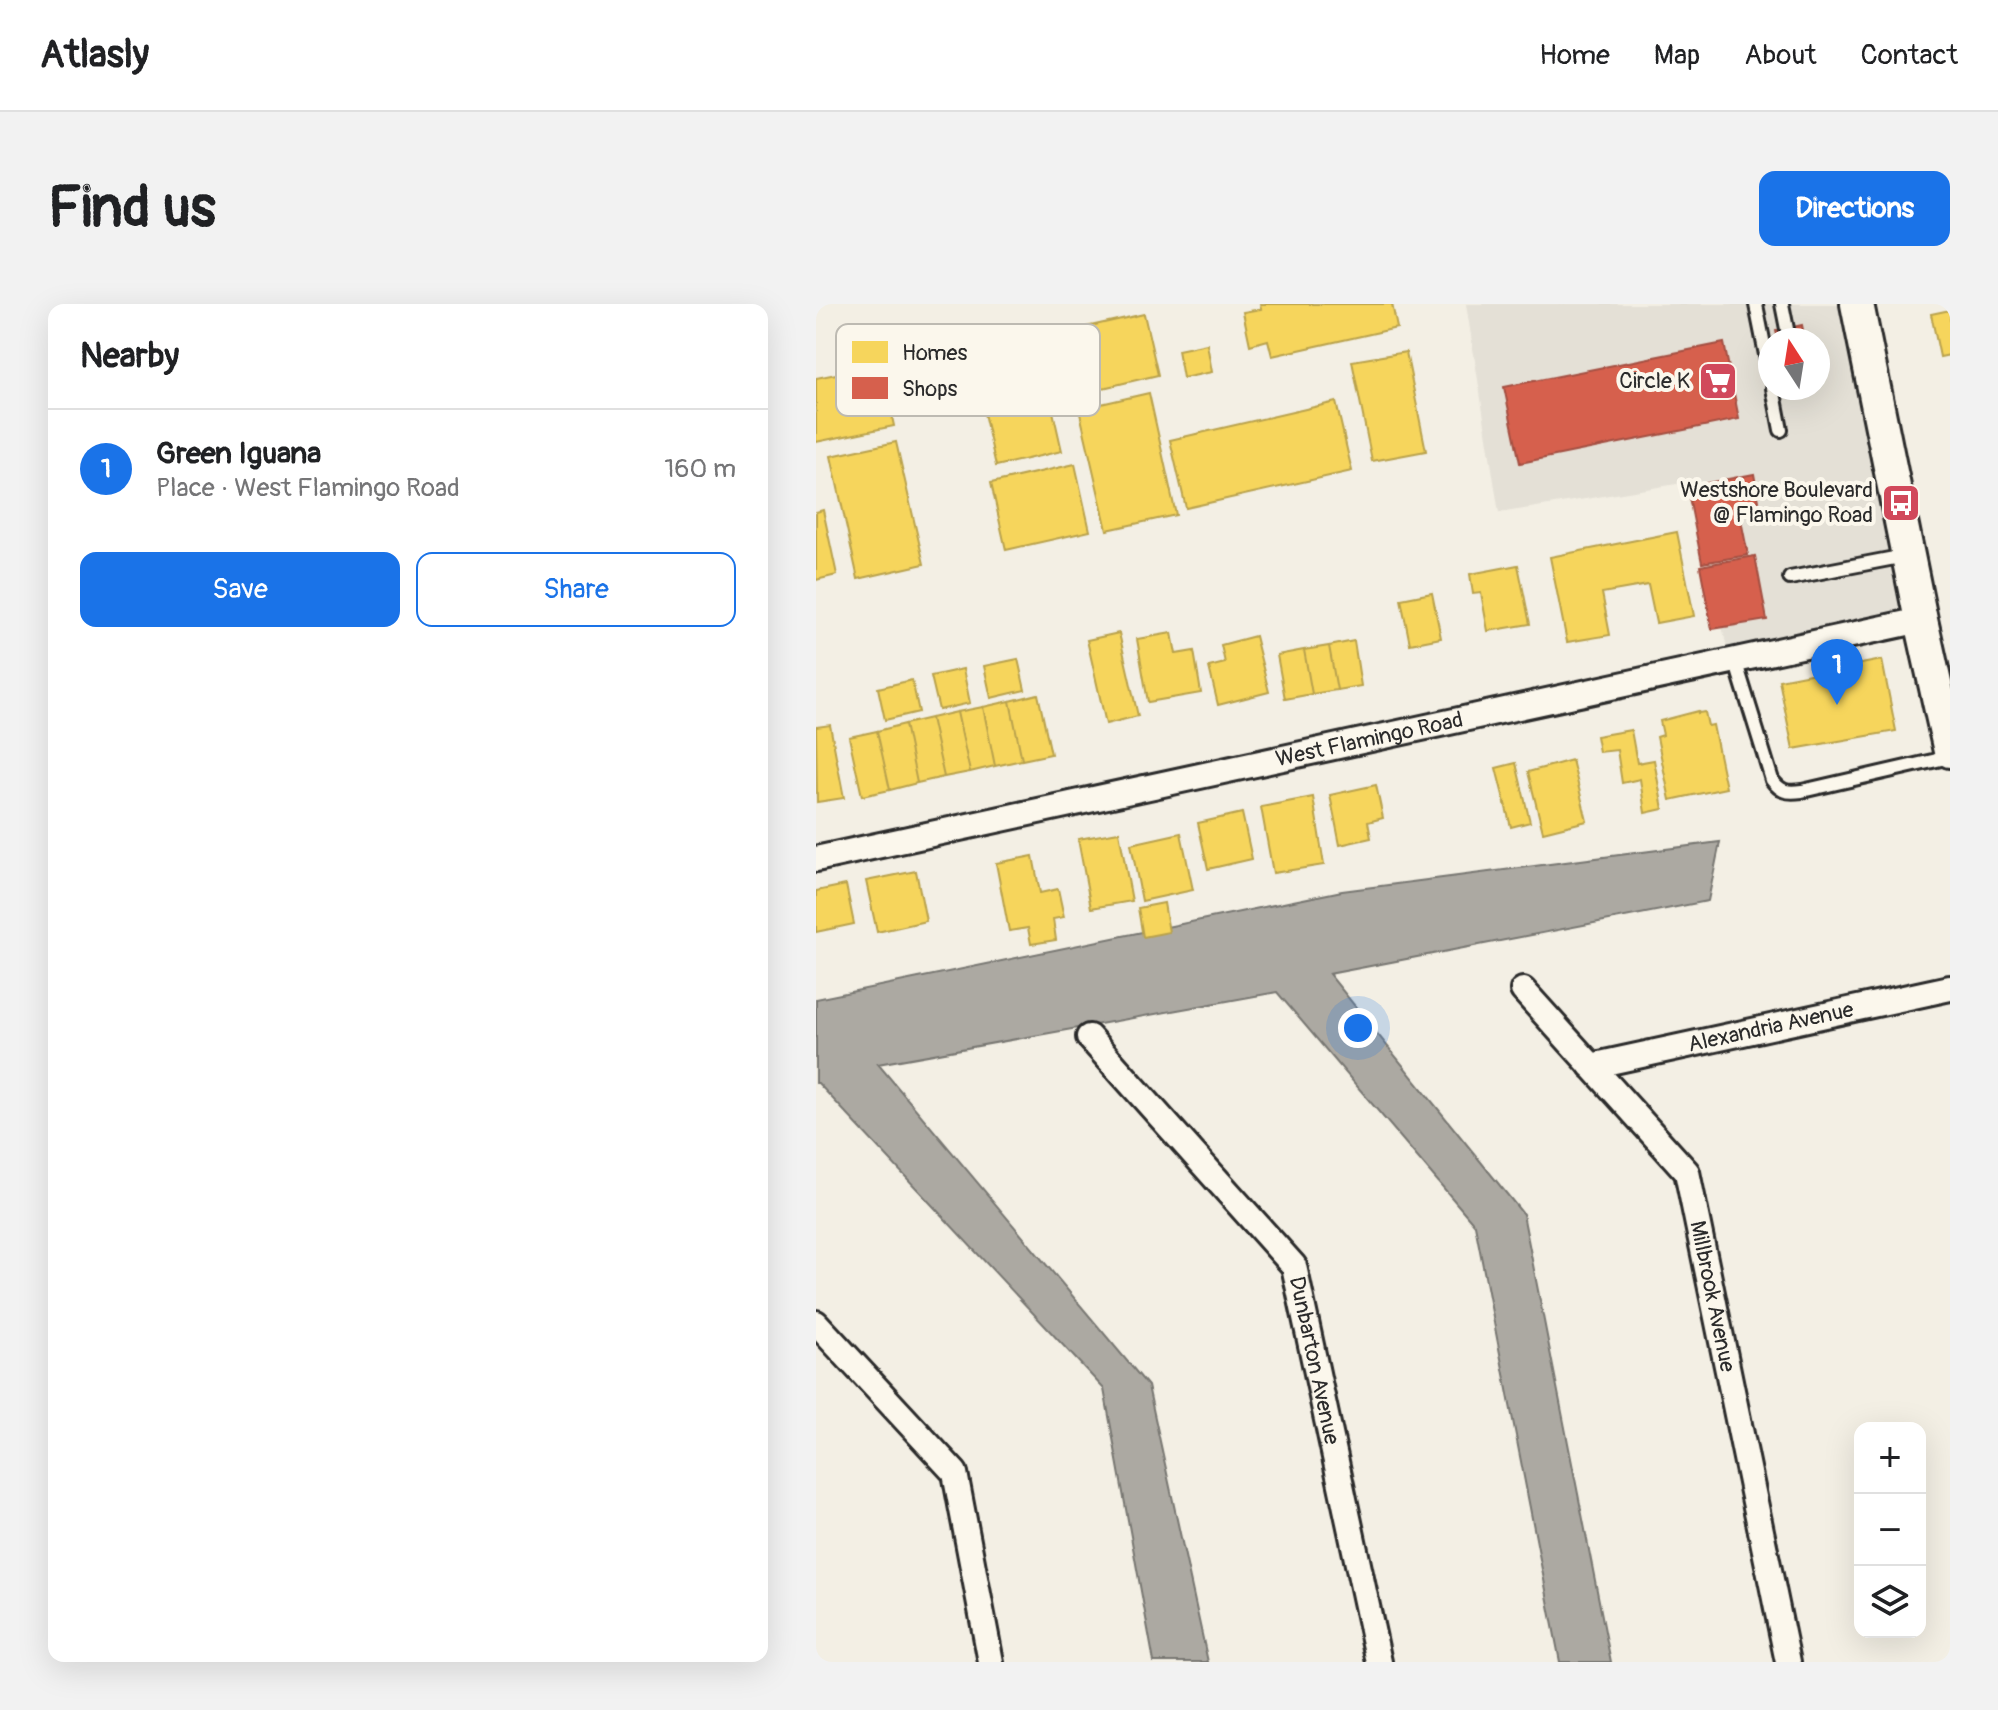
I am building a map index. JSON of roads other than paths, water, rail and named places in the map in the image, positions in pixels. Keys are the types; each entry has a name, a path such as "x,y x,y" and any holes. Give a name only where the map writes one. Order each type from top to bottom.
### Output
{"street":[{"path":"1857,304 1950,754"},
{"name":"West Flamingo Road","path":"816,859 1921,620"},
{"name":"Alexandria Avenue","path":"1591,1066 1950,988"},
{"name":"Millbrook Avenue","path":"1523,990 1687,1172 1788,1662"},
{"name":"Dunbarton Avenue","path":"1089,1037 1294,1266 1379,1662"},
{"path":"816,1323 955,1473 991,1662"}],"lane":[{"path":"1782,304 1787,328"},
{"path":"1756,305 1761,328"},
{"path":"1775,400 1781,430"},
{"path":"1790,578 1908,555"},
{"path":"1735,660 1772,780 1781,791 1802,791 1950,754"}],"place":[{"name":"Circle K","path":"1718,381"},
{"name":"Westshore Boulevard @ Flamingo Road","path":"1901,503"},
{"name":"Green Iguana","path":"1837,705"}]}
